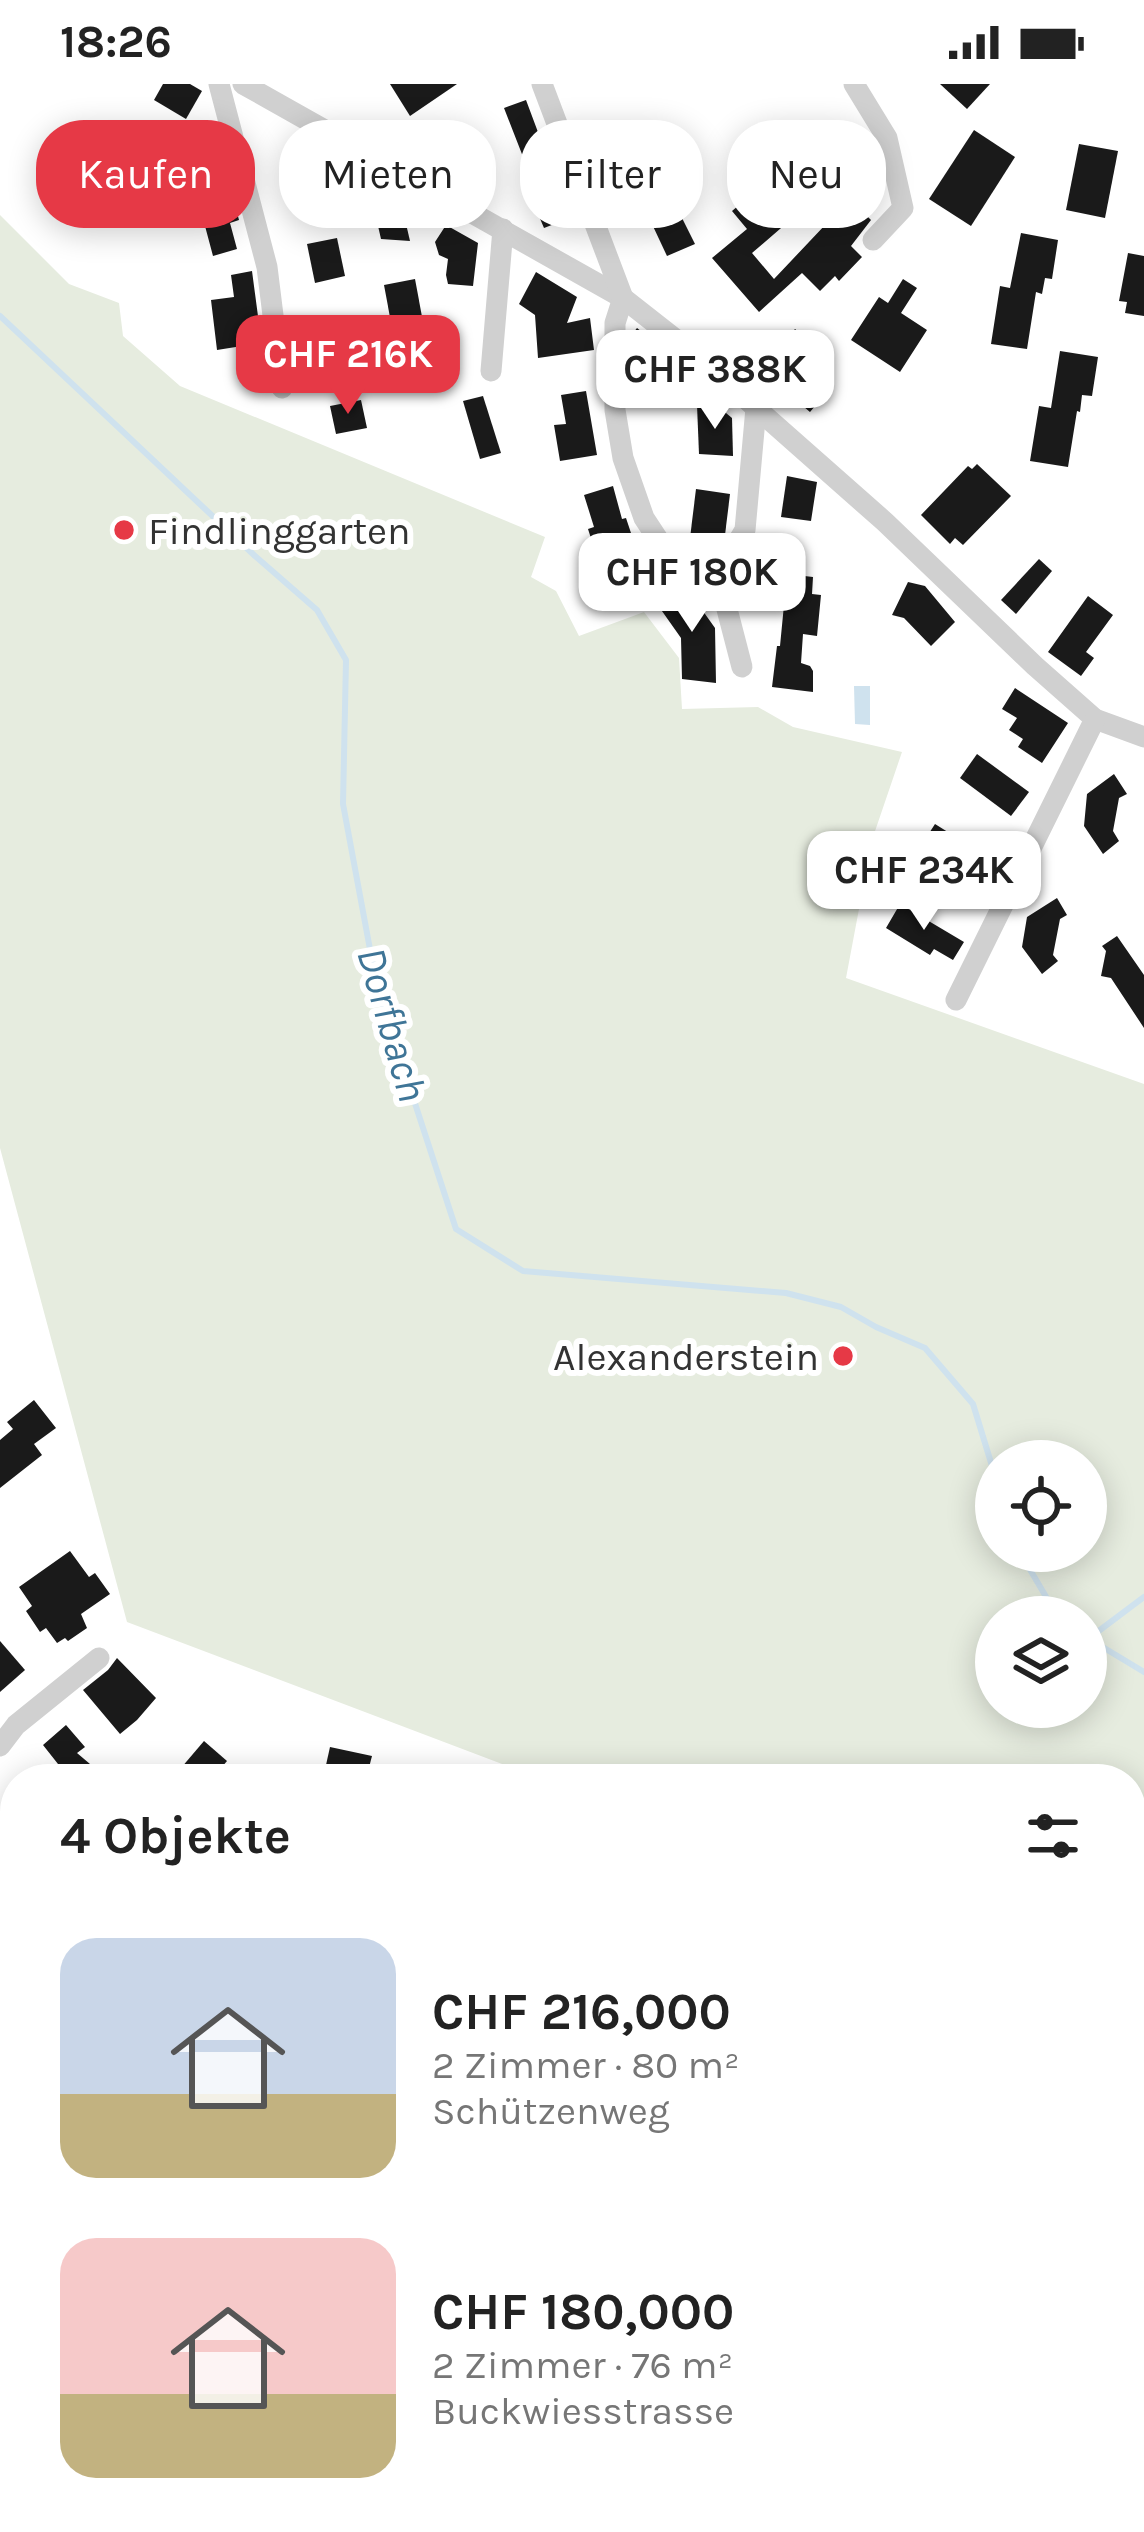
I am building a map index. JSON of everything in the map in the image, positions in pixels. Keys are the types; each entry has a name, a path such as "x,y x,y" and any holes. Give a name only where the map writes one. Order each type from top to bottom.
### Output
{"street":[{"path":"219,84 267,267 282,388"},
{"path":"243,84 623,298 756,407 1096,719 1144,737"},
{"path":"542,84 623,298 615,322 615,410 623,458 644,518 667,554 691,567 715,563 733,550 745,530 756,407"},
{"path":"854,84 887,137 903,208 873,240"},
{"path":"491,371 502,230"},
{"path":"715,563 742,667"},
{"path":"956,1000 1096,719"},
{"path":"0,1746 16,1725 99,1658"}],"shaded area":[{"path":"0,215 69,284 119,303 123,336 180,386 545,537 531,577 556,591 579,636 644,612 679,658 682,709 758,707 793,727 902,752 872,840 846,978 1144,1084 1144,1764 502,1764 127,1622 0,1148"}],"water":[{"path":"854,686 870,686 870,725 855,724"}],"building":[{"path":"163,84 190,84 202,91 186,119 154,100"},
{"path":"390,84 457,84 410,116"},
{"path":"940,84 990,84 967,109"},
{"path":"526,100 533,120 520,120 520,149 504,108"},
{"path":"974,130 1015,157 971,226 929,199"},
{"path":"1079,144 1118,151 1105,218 1066,210"},
{"path":"206,228 231,228 237,249 213,256"},
{"path":"378,228 407,228 410,241 381,239"},
{"path":"444,228 451,228 478,243 473,286 448,284 448,259 439,255 435,242"},
{"path":"654,228 687,228 695,244 667,256"},
{"path":"746,228 781,228 752,253 774,279 822,228 865,228 851,246 862,257 839,281 835,276 820,291 802,273 759,312 712,258"},
{"path":"1021,233 1058,240 1052,279 1045,278 1042,294 1036,292 1027,349 991,344 1000,286 1010,288"},
{"path":"337,238 345,276 315,283 307,244"},
{"path":"1128,253 1144,256 1144,316 1125,313 1127,302 1119,301"},
{"path":"252,271 265,369 246,371 242,346 217,350 211,300 234,297 231,275"},
{"path":"536,272 577,297 567,323 590,318 594,350 538,358 535,315 519,304"},
{"path":"415,279 423,322 392,328 384,285"},
{"path":"903,279 917,288 901,313 927,330 900,372 851,340 879,297 888,303"},
{"path":"348,327 357,364 322,372 313,335"},
{"path":"637,328 688,368 672,389 630,354 630,337"},
{"path":"795,329 819,349 806,365 832,386 810,412 761,371"},
{"path":"1060,351 1098,357 1092,396 1082,395 1077,411 1068,467 1030,461 1039,406 1051,408"},
{"path":"586,391 597,455 560,461 554,425 566,424 561,395"},
{"path":"483,396 501,453 480,459 463,401"},
{"path":"361,400 367,428 336,434 330,406"},
{"path":"697,405 720,408 732,418 733,456 699,454"},
{"path":"977,464 1011,496 963,545 955,538 950,544 921,515 968,466 972,469"},
{"path":"787,476 817,482 811,521 781,517"},
{"path":"613,486 647,581 626,595 616,552 597,557 588,529 594,527 584,495"},
{"path":"696,489 730,494 725,535 720,541 690,538"},
{"path":"1039,559 1052,571 1016,614 1001,600"},
{"path":"787,574 813,577 812,594 821,595 817,636 803,634 801,663 813,671 813,692 772,687"},
{"path":"908,582 925,586 955,622 931,646 904,618 892,615"},
{"path":"683,583 715,628 716,683 682,679 681,638 657,604"},
{"path":"1088,596 1113,615 1086,652 1094,658 1081,676 1048,652"},
{"path":"1015,688 1068,723 1042,763 1018,747 1023,739 1009,730 1017,718 1002,709"},
{"path":"977,754 1029,792 1011,816 960,778"},
{"path":"1114,774 1127,794 1119,798 1113,831 1119,841 1103,854 1084,826 1087,794"},
{"path":"935,824 983,854 960,891 934,875 946,854 924,841"},
{"path":"1057,898 1067,915 1060,919 1053,955 1058,961 1042,974 1022,947 1027,917"},
{"path":"900,904 964,942 953,960 934,949 930,955 886,928"},
{"path":"1117,936 1144,975 1144,1028 1111,978 1101,976 1106,951 1102,946"},
{"path":"34,1400 56,1428 34,1444 42,1455 0,1488 0,1440 13,1429 7,1422"},
{"path":"70,1551 89,1577 95,1573 110,1594 81,1614 87,1628 57,1643 46,1628 40,1632 26,1611 32,1606 19,1587"},
{"path":"0,1641 25,1670 0,1692"},
{"path":"117,1658 156,1698 120,1734 83,1690"},
{"path":"66,1725 85,1747 77,1753 90,1764 58,1764 43,1745"},
{"path":"204,1741 227,1761 224,1764 184,1764"},
{"path":"330,1747 372,1756 370,1764 326,1764"}],"waterway":[{"name":"Dorfbach","path":"0,316 317,610 346,660 343,804 377,987 456,1229 523,1271 786,1293 841,1307 925,1348 973,1404 984,1440"},
{"name":"Dorfbach","path":"1031,1572 1046,1596"},
{"path":"1107,1625 1144,1597"},
{"name":"Dorfbach","path":"1107,1650 1144,1672"}],"place":[{"name":"Findlinggarten","path":"124,530"},
{"name":"Alexanderstein","path":"843,1356"}]}
